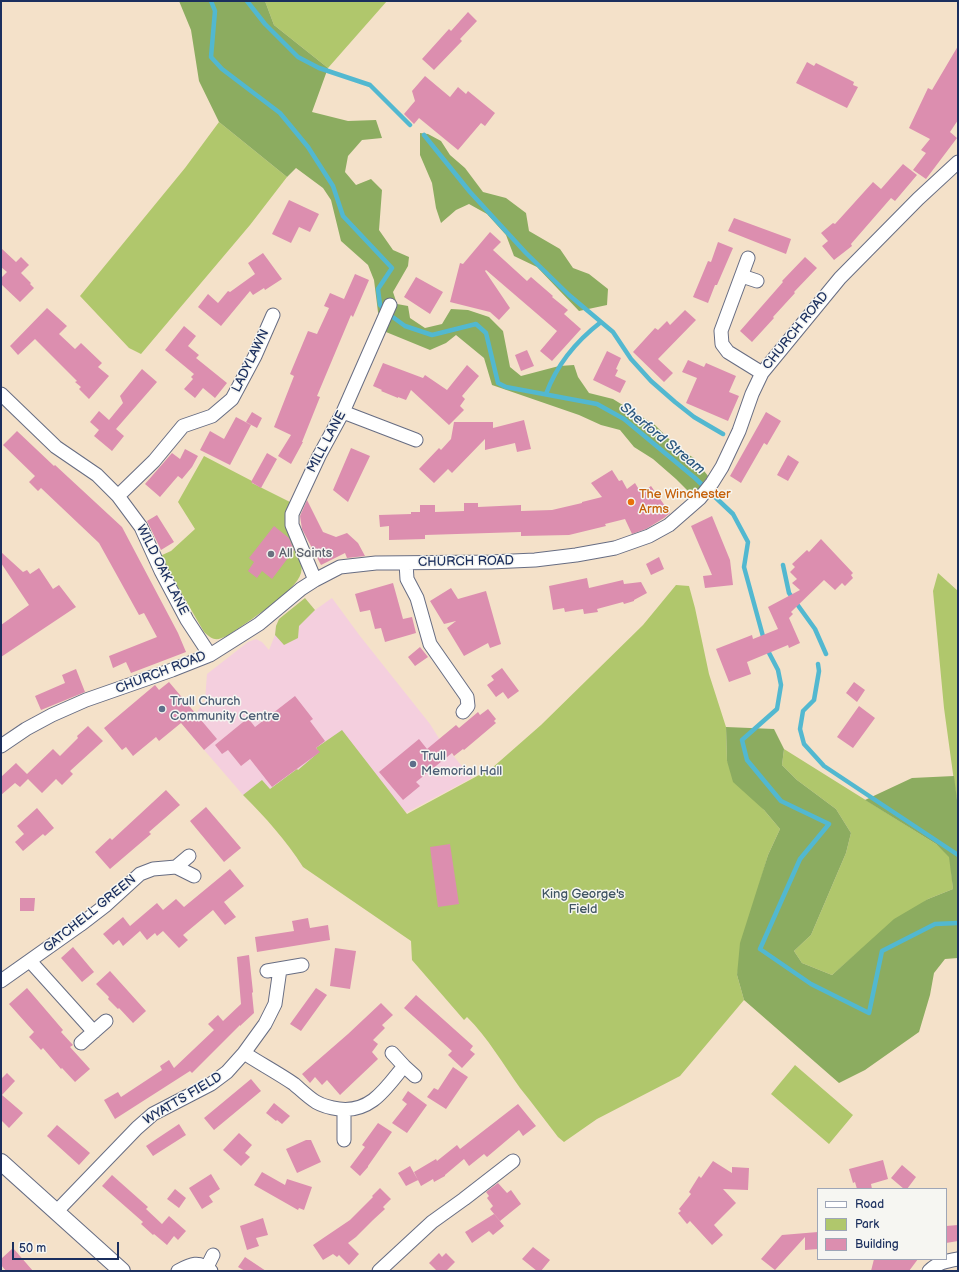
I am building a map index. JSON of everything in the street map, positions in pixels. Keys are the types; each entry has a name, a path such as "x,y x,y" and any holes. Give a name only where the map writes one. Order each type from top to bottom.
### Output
{"street":[{"name":"CHURCH ROAD","path":"1,746 26,729 86,700 210,655 259,624 315,580 340,567 376,563 535,560 576,555 615,548 649,536 669,525 700,498 722,467 739,431 752,394 762,373 840,278 918,199 958,162"},
{"path":"748,258 721,331 722,344 728,352 762,373"},
{"path":"742,276 757,281"},
{"name":"MILL LANE","path":"315,580 292,525 292,514 319,456 343,412 390,305"},
{"name":"LADYLAWN","path":"118,496 154,461 183,426 212,416 232,399 253,361 273,316"},
{"name":"WILD OAK LANE","path":"1,394 56,447 96,475 118,496 141,527 184,614 210,655"},
{"path":"343,412 416,440"},
{"path":"406,563 407,579 417,598 430,644 468,697 468,706 463,712"},
{"path":"189,856 176,867 194,876"},
{"name":"GATCHELL GREEN","path":"1,981 80,925 140,874 153,870 176,867"},
{"name":"GATCHELL GREEN","path":"30,961 94,1032"},
{"path":"267,971 302,965"},
{"name":"WYATTS FIELD","path":"56,1212 136,1128 153,1114 211,1084 227,1072 244,1053 265,1024 275,1004 280,969"},
{"path":"81,1043 106,1021"},
{"path":"244,1053 295,1085 316,1102 331,1108 344,1110 356,1109 372,1101 387,1087 404,1066"},
{"path":"392,1053 415,1076"},
{"path":"344,1110 344,1140"},
{"path":"379,1271 432,1222 513,1161"},
{"path":"2,1166 56,1212 116,1269"},
{"path":"178,1271 199,1263 209,1269 213,1255"},
{"path":"929,1271 934,1266 943,1262 958,1260"}],"shaded area":[{"path":"305,598 315,610 332,598 360,636 430,724 440,740 472,778 303,867 292,850 267,819 243,795 186,729 205,700 207,674 248,642 256,639 262,642 269,650 279,619"}],"green space":[{"path":"179,1 265,1 274,25 328,68 312,112 348,121 376,120 382,138 362,140 348,156 345,172 356,185 371,179 382,190 379,230 393,250 409,257 408,266 393,292 397,304 408,306 410,318 425,328 442,324 451,309 468,310 489,317 503,331 510,367 521,376 559,366 574,365 578,377 589,393 613,399 655,425 679,449 694,458 708,476 693,496 653,459 634,447 620,430 601,425 579,415 492,385 484,358 456,335 446,343 430,350 386,332 378,312 374,280 368,265 341,241 331,200 323,188 296,168 287,177 219,122 199,81 191,30"},
{"path":"265,1 387,1 328,68 274,25"},
{"path":"219,122 287,177 250,225 141,354 129,348 80,296 185,168"},
{"path":"420,133 428,134 441,141 450,155 465,168 483,192 506,198 526,213 529,231 560,249 573,268 589,274 608,289 607,305 579,311 537,267 514,256 506,235 487,214 469,204 456,210 441,223 436,208 432,183 420,155"},
{"path":"204,456 252,481 252,483 292,503 302,558 301,573 297,581 290,589 269,607 229,635 218,639 210,637 204,632 160,556 171,551 195,529 178,502"},
{"path":"938,573 958,591 957,803 944,708 933,591"},
{"name":"King George's Field","path":"676,585 689,586 709,674 726,727 727,761 780,829 768,855 756,896 737,975 744,1000 680,1076 597,1119 564,1142 558,1137 520,1088 475,1025 467,1017 464,1020 412,960 411,941 303,867 290,847 275,829 243,795 262,780 270,789 297,769 298,770 319,752 316,748 342,730 407,814 492,768 541,725 643,625"},
{"path":"305,598 315,610 299,626 298,638 284,645 275,635 276,626 279,619"},
{"path":"726,727 774,729 784,749 782,765 797,780 836,809 851,833 846,853 811,935 794,951 802,963 832,975 894,919 928,899 953,889 949,857 936,844 865,800 912,778 954,776 958,808 958,958 945,959 934,973 930,995 919,1032 865,1070 839,1083 744,1000 737,975 740,943 768,855 780,829 764,810 733,782 727,761"},
{"path":"784,749 936,844 950,857 953,889 928,899 857,953 832,975 802,963 794,951 811,935 846,853 851,833 836,809 797,780 782,765"},
{"path":"795,1065 853,1115 829,1144 771,1094"}],"building":[{"path":"468,12 477,21 460,39 462,41 434,70 422,59 449,29 451,31"},
{"path":"958,46 958,120 950,132 957,138 926,179 913,170 926,153 921,150 930,139 909,128 928,88 932,90"},
{"path":"807,62 814,66 816,63 854,82 853,85 858,87 847,108 796,83"},
{"path":"425,76 450,97 458,87 466,94 468,91 495,113 485,126 481,123 458,150 419,118 414,124 404,114 415,101 412,91"},
{"path":"903,164 917,175 895,201 891,198 851,244 852,246 834,260 822,246 828,241 821,233 833,223 835,224 873,182 881,189"},
{"path":"289,200 319,214 310,232 299,227 291,243 272,234"},
{"path":"734,218 791,239 786,254 728,231"},
{"path":"490,232 501,242 493,250 527,281 531,277 553,296 552,297 568,310 564,314 581,329 552,361 540,351 557,331 486,270 485,271 510,308 499,320 490,312 450,302 460,263 463,264"},
{"path":"718,242 733,248 708,303 693,297 708,261 711,262"},
{"path":"1,248 16,262 21,257 29,265 21,273 34,288 20,302 1,284 1,278 7,272 1,267"},
{"path":"263,253 282,279 265,290 264,288 253,295 250,291 221,326 198,307 208,294 218,303 228,291 230,292 255,274 248,263"},
{"path":"805,257 817,268 794,292 795,293 773,317 774,318 752,342 740,331 783,282 782,281"},
{"path":"355,274 369,280 353,317 351,315 317,396 320,397 303,442 291,464 278,456 291,435 274,427 294,376 290,374 308,331 317,334 329,308 324,306 330,293 344,299"},
{"path":"416,277 443,292 430,314 404,297"},
{"path":"47,308 67,326 59,334 75,349 81,343 102,363 98,367 109,376 89,399 79,389 81,387 75,382 77,381 35,339 18,355 10,346"},
{"path":"685,310 696,320 658,359 673,373 664,382 633,352 655,328 658,330 667,321 670,325"},
{"path":"184,326 196,336 188,346 199,355 196,358 227,383 215,398 203,388 195,398 184,389 193,379 191,377 194,374 165,350"},
{"path":"527,350 534,366 521,371 515,355"},
{"path":"607,351 621,358 616,369 618,370 615,376 626,381 620,393 593,380"},
{"path":"688,360 704,367 706,363 736,376 729,392 739,396 728,421 686,403 697,378 682,372"},
{"path":"383,363 423,378 425,375 447,390 467,365 479,376 462,396 465,399 460,406 464,410 449,425 411,390 406,400 381,391 382,390 373,386"},
{"path":"142,369 157,382 116,429 124,436 112,451 94,436 99,430 90,422 99,411 109,420 123,403 120,396"},
{"path":"252,412 262,418 257,428 246,422"},
{"path":"766,412 781,421 767,445 764,443 741,483 730,476"},
{"path":"236,417 251,425 230,465 200,450 210,431 224,439"},
{"path":"524,420 531,449 517,452 515,443 485,450 485,439 452,473 448,469 434,483 419,469 439,448 441,450 451,439 454,422 493,422 493,428"},
{"path":"17,431 122,527 178,633 186,652 131,673 126,662 113,668 109,656 157,637 144,613 139,615 99,543 41,488 38,491 29,482 35,476 3,445"},
{"path":"351,448 370,456 348,502 333,490"},
{"path":"185,449 198,456 192,467 182,479 178,476 160,497 145,484 172,453 180,459"},
{"path":"267,453 277,459 261,488 251,482"},
{"path":"788,455 799,462 788,481 777,475"},
{"path":"612,470 619,481 622,480 627,489 635,483 641,493 651,486 670,513 646,529 632,534 625,519 605,524 606,526 569,535 521,536 521,532 425,535 425,539 389,540 389,526 380,527 379,515 411,514 411,512 420,512 420,505 435,505 435,512 464,511 464,503 478,503 478,507 521,505 521,511 552,510 582,503 602,497 591,483"},
{"path":"307,500 323,532 336,537 347,533 358,543 365,556 347,558 345,553 321,565 302,529 300,516"},
{"path":"157,515 174,542 161,550 147,521"},
{"path":"712,516 730,560 733,585 705,588 703,576 712,575 691,526"},
{"name":"All Saints","path":"274,526 289,538 294,550 272,579 262,571 257,578 248,571 254,562 249,558"},
{"path":"821,539 853,573 851,575 853,578 845,586 842,583 835,590 824,580 791,612 793,614 789,618 800,643 789,648 788,645 747,662 751,674 729,682 716,649 752,635 753,639 778,629 768,607 800,590 792,583 797,579 790,572 795,567 792,564 807,550 809,552"},
{"path":"1,552 23,572 27,570 30,574 39,568 53,589 59,585 76,607 1,657 1,625 29,605 1,563"},
{"path":"659,557 664,569 651,575 646,564"},
{"path":"587,578 589,588 623,580 624,584 641,582 647,593 634,601 624,604 623,602 597,609 598,612 584,614 583,609 565,612 564,608 553,610 549,586"},
{"path":"393,583 403,619 412,617 416,633 385,642 381,628 375,629 370,610 360,612 355,594"},
{"path":"451,588 458,599 486,591 501,644 490,648 488,643 464,656 447,628 456,621 444,624 430,601"},
{"path":"420,647 428,657 415,666 408,657"},
{"path":"502,668 519,691 508,699 503,692 496,697 487,685 494,680 491,676"},
{"path":"76,669 85,692 41,710 35,696 65,683 62,675"},
{"path":"169,682 217,739 204,750 181,723 159,741 156,737 133,756 126,747 122,750 104,728 155,685 159,690"},
{"path":"854,682 865,690 857,702 846,693"},
{"path":"295,696 313,719 310,721 325,741 316,748 320,752 272,787 250,759 241,766 228,750 222,754 215,745 248,718 255,727"},
{"path":"859,706 875,718 853,748 837,737"},
{"path":"488,709 496,719 494,721 496,723 464,750 463,749 454,756 452,753 416,782 420,786 403,800 379,772 419,739 427,749 456,725 459,728 478,712 480,715"},
{"path":"88,726 103,741 70,771 73,774 62,785 56,779 42,793 28,779 20,787 15,783 1,795 1,777 16,763 27,774 53,749 60,756 78,738 77,736"},
{"path":"166,790 180,805 149,832 151,834 110,869 95,852 110,838 112,840"},
{"path":"206,807 241,848 224,862 190,821"},
{"path":"37,808 54,828 45,836 43,834 23,851 15,842 24,834 17,826"},
{"path":"450,844 459,904 438,907 430,847"},
{"path":"230,869 244,886 224,902 236,917 225,925 213,910 183,935 188,940 179,948 163,931 157,936 155,933 147,940 140,931 123,946 119,940 113,945 103,934 123,917 130,926 157,903 163,910 176,899 184,907"},
{"path":"20,898 35,898 34,911 20,911"},
{"path":"308,918 310,928 328,925 330,940 257,952 255,937 294,931 292,921"},
{"path":"73,947 94,972 82,982 61,958"},
{"path":"335,948 356,951 350,989 330,986"},
{"path":"249,955 254,1013 192,1073 190,1071 115,1119 104,1100 118,1092 121,1097 162,1070 160,1066 169,1060 174,1068 214,1030 208,1024 218,1015 223,1021 241,1004 237,957"},
{"path":"110,971 146,1011 133,1023 108,999 109,997 96,984"},
{"path":"27,988 63,1030 61,1032 73,1045 70,1047 90,1069 75,1082 62,1068 61,1069 43,1048 41,1050 29,1037 34,1032 9,1004"},
{"path":"316,988 327,995 301,1031 290,1024"},
{"path":"416,995 473,1046 470,1050 475,1054 462,1068 448,1055 452,1051 404,1008"},
{"path":"381,1003 393,1015 382,1025 385,1028 373,1040 378,1044 372,1052 378,1059 340,1095 327,1080 322,1085 315,1077 310,1083 302,1074"},
{"path":"453,1067 468,1077 446,1109 427,1097 434,1088 438,1090"},
{"path":"7,1073 15,1081 2,1095 23,1113 9,1128 1,1120 1,1079"},
{"path":"251,1079 261,1091 214,1130 204,1118"},
{"path":"408,1091 427,1105 407,1133 392,1123 407,1104 402,1100"},
{"path":"274,1103 290,1116 282,1124 266,1113"},
{"path":"518,1104 536,1126 523,1136 519,1130 487,1157 484,1154 469,1166 464,1159 445,1176 434,1182 433,1179 421,1186 414,1172 436,1159 437,1161 457,1145 460,1149"},
{"path":"378,1123 392,1132 360,1176 350,1167 365,1147 362,1145"},
{"path":"179,1124 186,1135 153,1156 146,1146"},
{"path":"57,1125 90,1153 79,1165 47,1136"},
{"path":"239,1133 252,1145 245,1153 250,1157 241,1166 223,1150"},
{"path":"306,1140 311,1140 321,1162 297,1173 286,1149"},
{"path":"883,1160 888,1179 871,1184 872,1188 857,1188 855,1182 853,1183 849,1169"},
{"path":"713,1161 732,1173 732,1167 749,1168 748,1190 723,1189 736,1203 714,1225 723,1235 712,1245 690,1221 687,1224 678,1213 681,1211 679,1209 691,1194 689,1192 699,1176 701,1178"},
{"path":"902,1165 916,1177 908,1188 903,1188 891,1178"},
{"path":"410,1166 418,1180 406,1186 398,1173"},
{"path":"262,1172 285,1185 287,1179 312,1187 304,1210 299,1208 298,1210 254,1185"},
{"path":"211,1174 220,1189 209,1196 213,1202 202,1209 189,1188"},
{"path":"112,1175 148,1207 146,1209 162,1224 169,1216 186,1231 178,1240 174,1236 167,1245 154,1234 153,1235 141,1224 143,1222 102,1186"},
{"path":"498,1183 507,1193 511,1190 521,1204 500,1221 490,1209 493,1206 487,1198 489,1196 486,1192"},
{"path":"380,1188 391,1199 383,1207 385,1209 348,1243 359,1254 349,1265 339,1255 337,1257 333,1254 323,1260 313,1245 350,1220"},
{"path":"175,1189 186,1198 179,1208 167,1199"},
{"path":"494,1214 504,1226 493,1235 489,1231 472,1243 465,1232"},
{"path":"263,1218 268,1235 256,1238 259,1246 247,1250 240,1226"},
{"path":"958,1225 958,1241 947,1243 947,1226"},
{"path":"817,1232 817,1249 805,1250 805,1237 775,1270 761,1259 782,1235"},
{"path":"533,1247 550,1260 541,1271 537,1271 522,1259"},
{"path":"13,1248 33,1271 6,1271 1,1265 1,1259"},
{"path":"439,1253 442,1257 446,1253 455,1262 446,1271 437,1271 429,1263"},
{"path":"245,1257 266,1271 245,1271 238,1267"},
{"path":"874,1260 917,1260 909,1271 871,1271"}],"waterway":[{"name":"Sherford Stream","path":"211,1 215,11 211,57 222,69 280,113 308,147 333,186 343,216 392,268 378,289 380,305 390,315 405,326 432,335 476,324 486,333 498,383 506,387 597,404 624,419 695,478 733,514 748,542 744,567 764,640"},
{"path":"247,1 265,24 298,57 319,68 370,85 410,125"},
{"path":"424,135 470,192 526,253 569,295 613,332 631,359 651,381 694,417 723,434"},
{"path":"546,394 561,363 583,337 601,322"},
{"path":"783,565 789,593 815,629 826,654"},
{"name":"Sherford Stream","path":"767,649 778,670 781,685 777,709 742,740 747,760 781,801 829,824 800,859 760,949 811,984 869,1013 882,951 935,924 958,923"},
{"path":"818,664 819,671 814,700 803,711 800,729 804,744 824,766 958,855"}],"place":[{"name":"The Winchester Arms","path":"631,502"},
{"name":"All Saints","path":"271,554"},
{"name":"Trull Church Community Centre","path":"162,709"},
{"name":"Trull Memorial Hall","path":"413,764"}]}
